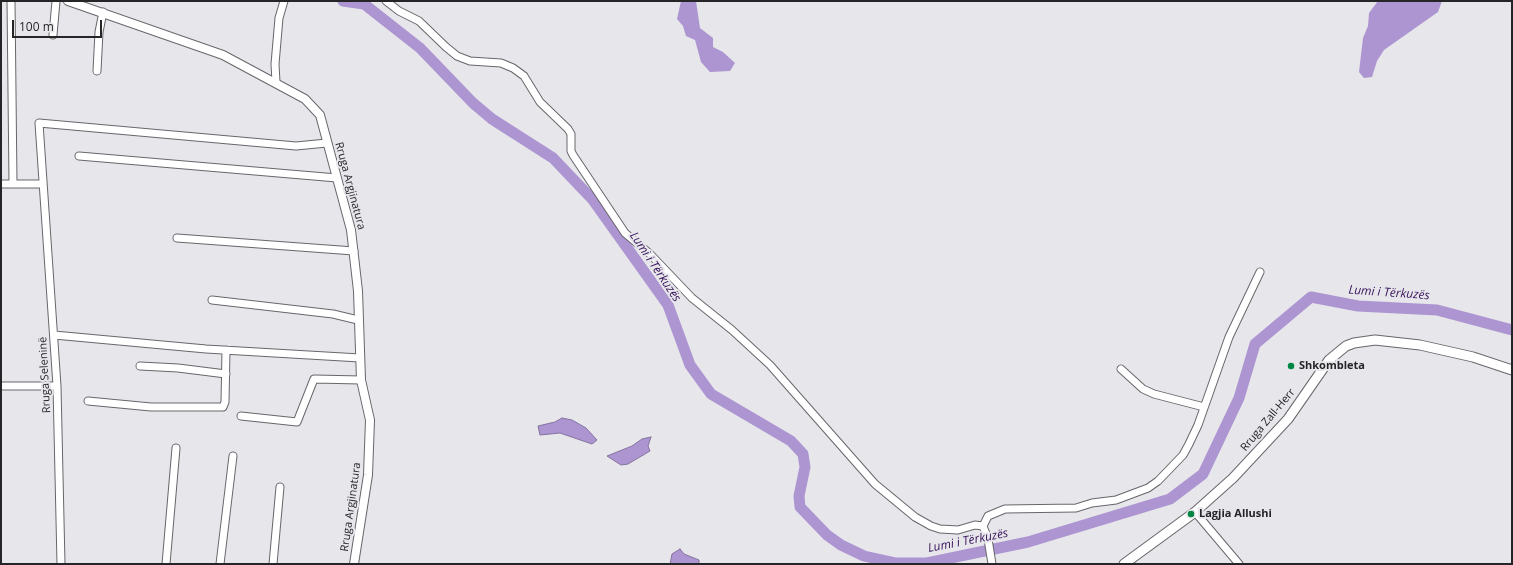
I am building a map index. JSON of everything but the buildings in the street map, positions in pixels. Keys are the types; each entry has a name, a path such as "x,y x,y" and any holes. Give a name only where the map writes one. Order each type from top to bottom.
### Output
{"main road":[{"name":"Rruga Zall-Herr","path":"1129,563 1195,512 1257,454 1300,404 1329,360 1346,346 1354,343 1375,340 1420,345 1473,357 1512,370"}],"street":[{"path":"12,1 13,184"},
{"path":"53,35 56,1"},
{"name":"Rruga Argjinatura","path":"68,1 223,55 276,82 305,99 317,110 322,122 346,207 354,251 361,380 369,410 370,450 354,564"},
{"path":"276,82 275,64 279,18 284,1"},
{"path":"386,1 399,11 419,20 446,48 457,56 470,61 501,63 513,68 524,76 540,102 568,128 571,134 571,151 573,155 625,233 650,254 692,298 738,335 770,365 875,484 915,517 931,526 940,529 958,530 975,525 983,526"},
{"path":"97,71 99,32 103,12"},
{"name":"Rruga Seleninë","path":"61,564 57,386 39,123 296,146 327,143"},
{"path":"79,156 337,178"},
{"path":"1,184 42,184"},
{"path":"177,238 354,251"},
{"path":"991,562 988,539 983,526 988,516 1005,509 1076,508 1092,503 1116,500 1148,488 1158,481 1183,455 1198,425 1229,337 1260,272"},
{"path":"212,300 333,314 358,320"},
{"path":"54,335 226,350 360,358"},
{"path":"88,401 129,406 223,407 225,402 226,350"},
{"path":"140,366 178,368 226,374"},
{"path":"1121,369 1143,389 1154,394 1204,407"},
{"path":"241,416 297,422 314,379 361,380"},
{"path":"1,386 57,386"},
{"path":"166,564 176,448"},
{"path":"220,564 233,456"},
{"path":"273,564 280,487"},
{"path":"1195,512 1239,564"}],"shaded area":[{"path":"681,1 696,1 700,28 713,38 713,47 723,52 735,63 730,71 710,72 701,62 695,40 686,36 683,26 677,19"},
{"path":"1378,1 1442,1 1438,12 1384,50 1377,61 1372,77 1364,78 1359,72 1363,38 1368,26 1369,13"},
{"path":"562,418 572,420 586,428 597,440 592,444 560,433 540,435 538,426 555,422"},
{"path":"651,437 648,446 650,451 628,464 621,465 607,456 632,446 642,439"},
{"path":"680,549 684,554 699,560 699,564 670,564 672,554"}],"waterway":[{"name":"Lumi i Tërkuzës","path":"343,1 364,4 420,48 473,103 492,119 553,158 593,200 668,305 690,365 711,394 791,441 803,454 805,467 799,496 800,507 827,535 841,545 864,556 896,563 927,563 1028,542 1170,499 1203,474 1239,398 1255,344 1311,297 1358,306 1437,310 1512,330"}],"place":[{"name":"Shkombleta","path":"1291,366"},
{"name":"Lagjia Allushi","path":"1191,514"}]}
